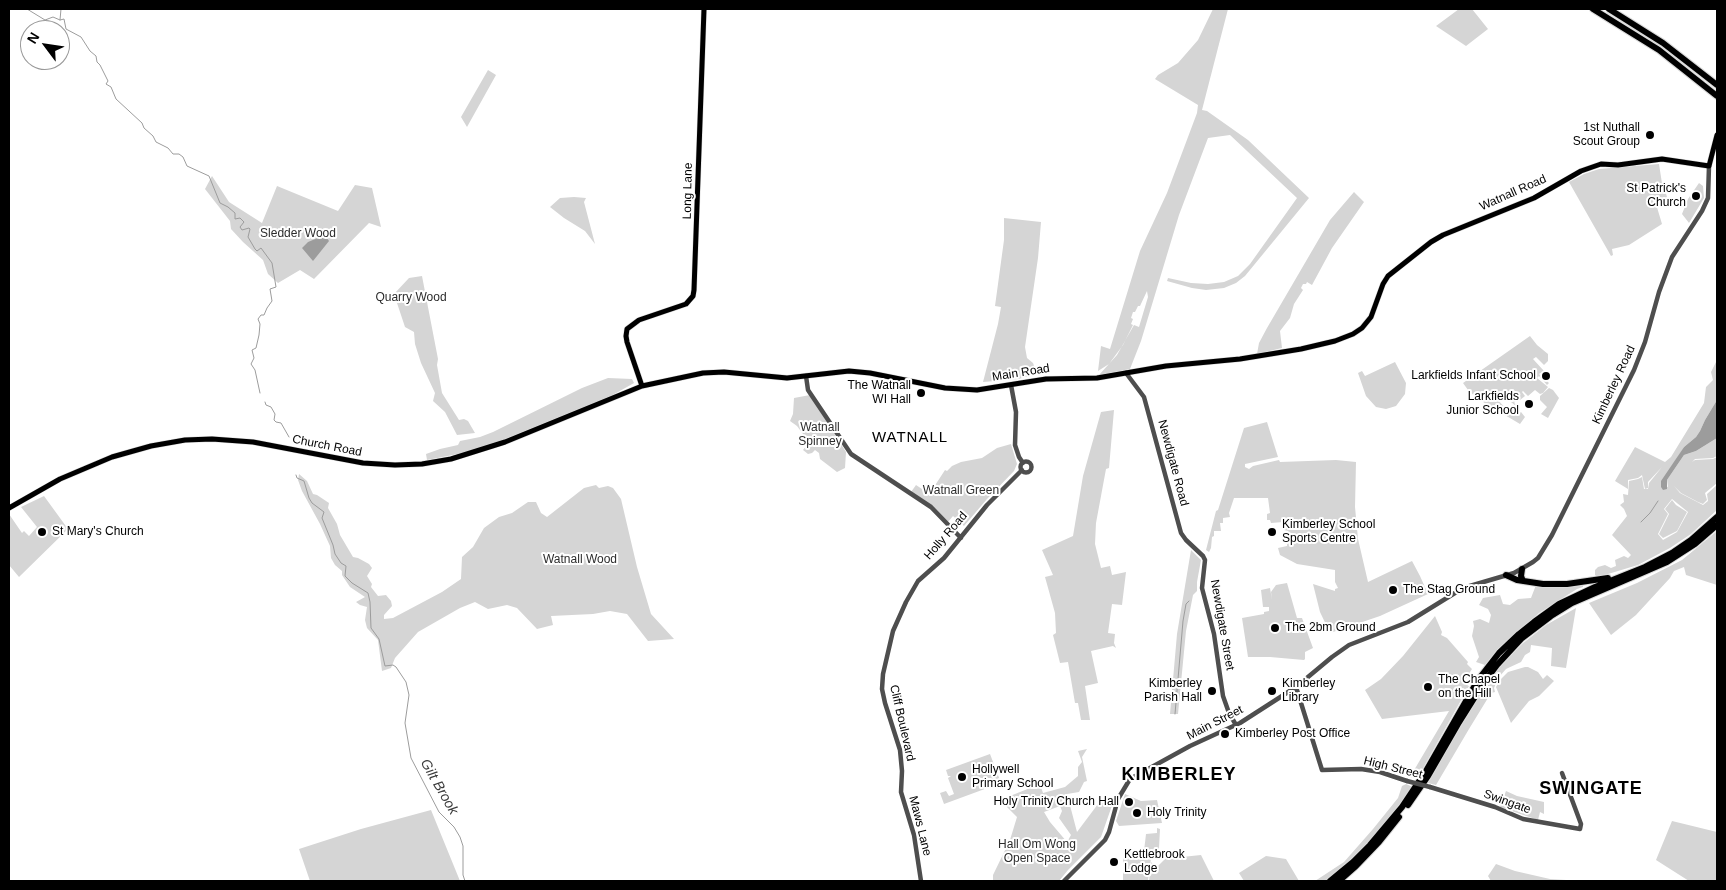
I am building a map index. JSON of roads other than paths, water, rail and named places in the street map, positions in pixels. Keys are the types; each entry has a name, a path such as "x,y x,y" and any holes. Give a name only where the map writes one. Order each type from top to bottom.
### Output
{"highway":[{"path":"1593,9 1659,50 1717,96"},
{"path":"1608,9 1663,43 1717,85"},
{"path":"1330,881 1370,845 1402,807 1426,771 1478,680 1504,648 1528,626 1559,604 1657,561 1682,546 1717,517"},
{"path":"1339,881 1385,836 1428,776 1479,689 1490,673 1517,643 1543,622 1566,607 1666,562 1694,544 1717,525"},
{"path":"1522,569 1521,576 1523,580"},
{"path":"1506,575 1543,584 1567,584 1595,581 1635,571"}],"main road":[{"name":"Long Lane","path":"642,386 627,342 626,332 629,327 639,320 686,304 694,294 704,9"},
{"path":"1709,166 1717,135"},
{"name":"Watnall Road","path":"1379,295 1388,276 1430,242 1469,223 1534,198 1581,171 1601,164 1618,165 1662,160 1709,166"},
{"name":"Main Road","path":"642,386 703,373 724,372 787,378 849,371 964,390 1011,385 1046,378 1097,378 1166,366 1267,356 1335,341 1353,334 1366,325 1379,295"},
{"name":"Church Road","path":"9,508 60,479 112,457 136,449 185,440 212,439 254,442 363,463 422,464 451,459 505,442 642,386"}],"street":[{"name":"Kimberley Road","path":"1542,554 1634,370 1672,257 1708,198 1709,166"},
{"name":"Newdigate Road","path":"1126,373 1144,397 1181,533 1203,556"},
{"path":"806,376 808,390 851,454 931,507 961,538"},
{"path":"1011,385 1017,421 1016,445 1019,457 1023,463 1021,465 1022,470 1028,472 1031,467 1028,462 1023,463"},
{"name":"Holly Road","path":"883,674 894,628 909,595 918,581 944,558 984,508 1022,470"},
{"name":"Main Street","path":"1064,881 1105,840 1118,798 1127,782 1134,777 1190,746 1236,725 1296,687 1349,645 1408,622 1463,588 1522,569 1542,554"},
{"name":"Newdigate Street","path":"1203,556 1202,588 1214,634 1223,692 1236,725"},
{"name":"Cliff Boulevard","path":"883,674 883,696 900,750 901,776"},
{"name":"High Street","path":"1296,687 1322,770 1361,769 1380,772 1430,787"},
{"name":"Swingate","path":"1430,787 1495,807 1523,819 1580,830 1581,824 1562,773"},
{"name":"Maws Lane","path":"901,776 901,792 914,835 921,881"}],"waterway":[{"path":"27,9 45,20 53,17 60,20 64,19 66,29 81,37 90,51 96,56 97,62 108,81 106,84 111,87 116,99 142,123 156,142 168,148 173,154 179,154 183,157 187,166 209,176 220,203 235,213 235,219 240,218 244,222 240,227 242,230 250,229 248,237 255,249 257,251 261,248 272,263 276,287 270,289 272,301 264,315 261,315 258,319 260,324 259,335 256,348 252,350 254,358 251,364 255,370 260,393"},
{"path":"60,20 61,9"},
{"name":"Gilt Brook","path":"265,402 275,414 274,420 281,423 289,437"},
{"name":"Gilt Brook","path":"296,475 297,478 304,481 312,503 324,512 322,518 335,554 341,563 346,566 345,576 368,593 371,628 379,639 385,666 393,665 396,667 406,682 409,695 405,723 411,758 439,812 454,827 460,837 463,846 463,875 465,881"},
{"path":"1641,522 1658,501"},
{"path":"1175,714 1183,621 1186,604 1189,601"}],"place":[{"name":"1st Nuthall Scout Group","path":"1650,135"},
{"name":"St Patrick's Church","path":"1696,196"},
{"name":"Larkfields Infant School","path":"1546,376"},
{"name":"The Watnall WI Hall","path":"921,393"},
{"name":"Larkfields Junior School","path":"1529,404"},
{"name":"St Mary's Church","path":"42,532"},
{"name":"Kimberley School Sports Centre","path":"1272,532"},
{"name":"The Stag Ground","path":"1393,590"},
{"name":"The 2bm Ground","path":"1275,628"},
{"name":"The Chapel on the Hill","path":"1428,687"},
{"name":"Kimberley Parish Hall","path":"1212,691"},
{"name":"Kimberley Library","path":"1272,691"},
{"name":"Kimberley Post Office","path":"1225,734"},
{"name":"Hollywell Primary School","path":"962,777"},
{"name":"Holy Trinity Church Hall","path":"1129,802"},
{"name":"Holy Trinity","path":"1137,813"},
{"name":"Kettlebrook Lodge","path":"1114,862"}],"district":[{"name":"WATNALL","path":"910,438"},
{"name":"KIMBERLEY","path":"1179,775"},
{"name":"SWINGATE","path":"1591,789"}],"park label":[{"name":"Sledder Wood","path":"298,234"},
{"name":"Quarry Wood","path":"411,298"},
{"name":"Watnall Spinney","path":"820,435"},
{"name":"Watnall Green","path":"961,491"},
{"name":"Watnall Wood","path":"580,560"},
{"name":"Hall Om Wong Open Space","path":"1037,852"}]}
